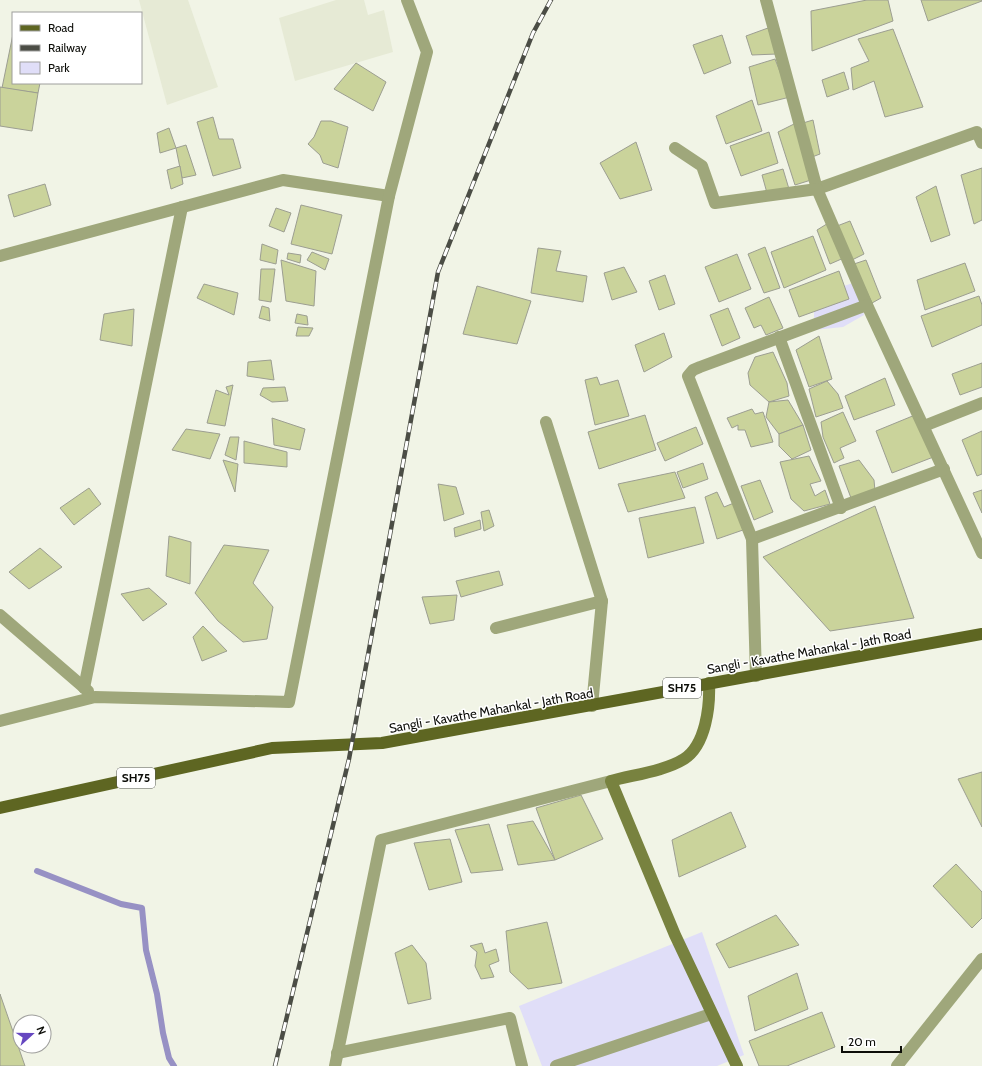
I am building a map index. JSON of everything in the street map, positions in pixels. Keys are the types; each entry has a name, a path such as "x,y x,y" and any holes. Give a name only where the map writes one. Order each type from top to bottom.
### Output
{"main road":[{"name":"Sangli - Kavathe Mahankal - Jath Road","path":"0,808 272,748 382,743 982,634"}],"street":[{"path":"0,721 95,697 289,702 389,196 426,52 407,0"},
{"path":"766,0 817,189 867,304 982,553"},
{"path":"675,148 702,166 715,203 817,189 980,131 982,143"},
{"path":"0,256 283,180 389,196"},
{"path":"84,688 182,207"},
{"path":"756,676 752,539 688,376 693,370 700,367 867,304"},
{"path":"779,337 841,508"},
{"path":"924,426 982,403"},
{"path":"546,422 602,601 592,706"},
{"path":"752,539 841,508 944,469"},
{"path":"496,628 602,601"},
{"path":"0,614 95,697"},
{"path":"335,1066 381,840 611,781 666,766 684,758 695,747 706,724 710,702 709,683"},
{"path":"611,781 675,935 711,1014 737,1066"},
{"path":"897,1066 982,959"},
{"path":"556,1066 711,1014"},
{"path":"337,1053 510,1018 522,1066"}],"shaded area":[{"path":"139,0 188,0 218,87 167,105"},
{"path":"336,0 364,0 368,15 384,10 393,52 295,81 279,18"}],"green space":[{"path":"856,282 864,315 843,327 814,330 814,296"},
{"path":"702,932 744,1055 717,1066 542,1066 519,1006"}],"building":[{"path":"867,0 888,0 893,21 812,51 811,11"},
{"path":"921,0 982,0 982,1 928,21"},
{"path":"768,28 777,54 752,55 746,36"},
{"path":"893,29 923,107 885,117 874,81 853,90 851,68 869,61 858,39"},
{"path":"722,35 731,63 704,74 693,45"},
{"path":"12,39 12,84 40,84 38,93 2,88"},
{"path":"775,59 790,97 758,105 749,67"},
{"path":"356,63 386,82 373,111 334,89"},
{"path":"844,72 849,89 827,97 822,80"},
{"path":"0,87 38,93 32,131 0,126"},
{"path":"752,100 762,131 726,144 716,116"},
{"path":"213,117 219,139 233,139 241,168 213,176 197,122"},
{"path":"813,120 820,154 812,157 803,123"},
{"path":"321,121 331,121 348,127 338,168 323,163 320,155 308,144 314,137"},
{"path":"796,123 811,180 795,185 778,132"},
{"path":"169,128 176,148 160,153 157,133"},
{"path":"769,132 778,163 741,176 730,146"},
{"path":"636,142 652,190 620,199 600,163"},
{"path":"186,145 196,175 182,178 176,148"},
{"path":"180,166 183,184 171,189 167,170"},
{"path":"982,168 982,220 974,224 961,175"},
{"path":"783,169 789,189 767,193 762,175"},
{"path":"45,184 51,205 14,217 8,195"},
{"path":"936,186 950,235 931,242 916,197"},
{"path":"301,205 342,215 332,254 291,244"},
{"path":"276,208 291,213 284,232 269,226"},
{"path":"850,221 864,254 852,260 837,226"},
{"path":"830,222 846,257 830,264 817,230"},
{"path":"813,236 826,270 784,288 771,252"},
{"path":"262,244 278,250 276,264 260,260"},
{"path":"765,247 780,288 764,293 748,254"},
{"path":"538,248 561,251 556,271 587,276 583,302 531,293"},
{"path":"312,252 329,259 325,270 307,260"},
{"path":"288,253 301,255 300,263 287,259"},
{"path":"737,254 751,289 719,302 705,267"},
{"path":"281,260 316,271 314,306 286,301"},
{"path":"866,260 881,298 872,303 854,264"},
{"path":"965,263 975,291 925,310 917,280"},
{"path":"624,267 637,292 612,300 604,273"},
{"path":"261,269 275,269 271,302 259,300"},
{"path":"839,271 849,299 799,317 789,290"},
{"path":"665,275 675,304 659,310 649,281"},
{"path":"204,284 238,293 234,315 197,298"},
{"path":"477,286 531,301 517,344 463,334"},
{"path":"979,296 982,305 982,325 932,347 921,316"},
{"path":"769,297 783,328 766,335 761,325 754,328 745,308"},
{"path":"262,306 269,308 270,321 259,318"},
{"path":"728,308 740,338 722,346 710,315"},
{"path":"134,309 132,346 100,340 104,314"},
{"path":"297,314 307,316 308,325 295,323"},
{"path":"298,327 313,328 309,336 296,336"},
{"path":"664,333 672,357 644,372 635,345"},
{"path":"819,336 832,379 809,387 796,350"},
{"path":"773,352 787,383 789,396 769,402 750,385 748,373 755,357"},
{"path":"271,360 274,380 247,376 248,362"},
{"path":"982,363 982,387 960,395 952,374"},
{"path":"597,377 600,385 618,380 629,416 595,425 585,380"},
{"path":"885,378 895,405 854,420 845,396"},
{"path":"827,381 838,394 843,408 816,417 809,389"},
{"path":"233,385 225,426 207,423 216,390 229,395 226,387"},
{"path":"285,387 288,401 272,402 260,395 263,388"},
{"path":"788,400 803,425 779,434 766,417 769,402"},
{"path":"752,409 755,414 763,412 773,442 751,447 745,430 738,430 738,425 732,428 727,418"},
{"path":"843,412 856,441 840,448 844,458 834,463 823,437 821,422"},
{"path":"645,415 656,450 599,469 588,432"},
{"path":"915,415 936,456 892,473 876,431"},
{"path":"272,418 305,429 300,450 274,445"},
{"path":"803,425 811,450 792,459 779,446 779,434"},
{"path":"696,427 703,444 665,461 657,443"},
{"path":"186,429 220,434 210,459 172,450"},
{"path":"982,431 982,474 977,476 962,440"},
{"path":"230,437 239,437 236,460 225,455"},
{"path":"244,441 287,452 287,467 244,463"},
{"path":"809,456 821,481 810,484 815,496 825,490 830,504 804,511 791,499 780,462"},
{"path":"223,460 238,464 235,492"},
{"path":"859,460 874,480 875,491 851,498 839,466"},
{"path":"703,463 708,479 683,488 677,472"},
{"path":"675,472 685,498 628,512 618,484"},
{"path":"760,480 773,512 754,520 741,486"},
{"path":"438,484 456,487 464,514 444,521"},
{"path":"89,488 101,504 74,525 60,508"},
{"path":"982,490 982,513 973,493"},
{"path":"717,492 724,507 734,503 743,530 717,539 705,497"},
{"path":"875,506 914,618 830,631 763,557"},
{"path":"695,507 704,543 648,558 639,518"},
{"path":"489,510 494,526 484,531 481,512"},
{"path":"480,520 481,529 455,537 454,528"},
{"path":"169,536 191,542 190,584 166,576"},
{"path":"224,545 269,550 253,583 273,607 267,639 243,642 218,621 195,593"},
{"path":"40,548 62,567 29,589 9,572"},
{"path":"499,571 503,585 461,597 456,581"},
{"path":"149,588 167,604 143,621 121,594"},
{"path":"457,595 454,620 430,624 422,597"},
{"path":"203,626 227,651 202,661 193,637"},
{"path":"982,772 982,827 958,779"},
{"path":"581,795 603,839 555,860 536,808"},
{"path":"731,812 746,847 679,877 672,840"},
{"path":"533,821 555,860 518,865 507,825"},
{"path":"489,824 503,870 471,873 455,830"},
{"path":"450,839 462,882 429,890 414,843"},
{"path":"956,864 982,892 982,918 972,928 933,886"},
{"path":"776,915 799,945 729,968 716,944"},
{"path":"547,922 562,983 528,989 510,972 506,931"},
{"path":"482,943 485,953 496,949 499,961 489,965 494,977 481,979 475,966 477,952 470,946"},
{"path":"412,945 426,963 431,999 408,1004 395,953"},
{"path":"797,973 808,1009 755,1031 748,996"},
{"path":"0,994 12,1029 12,1054 21,1054 25,1066 0,1066"},
{"path":"822,1012 835,1047 787,1066 759,1066 749,1041"}],"waterway":[{"path":"37,871 121,904 142,908 146,950 157,994 163,1033 169,1058 174,1066"}],"railway":[{"path":"275,1066 349,759 438,272 533,33 551,0"}]}
